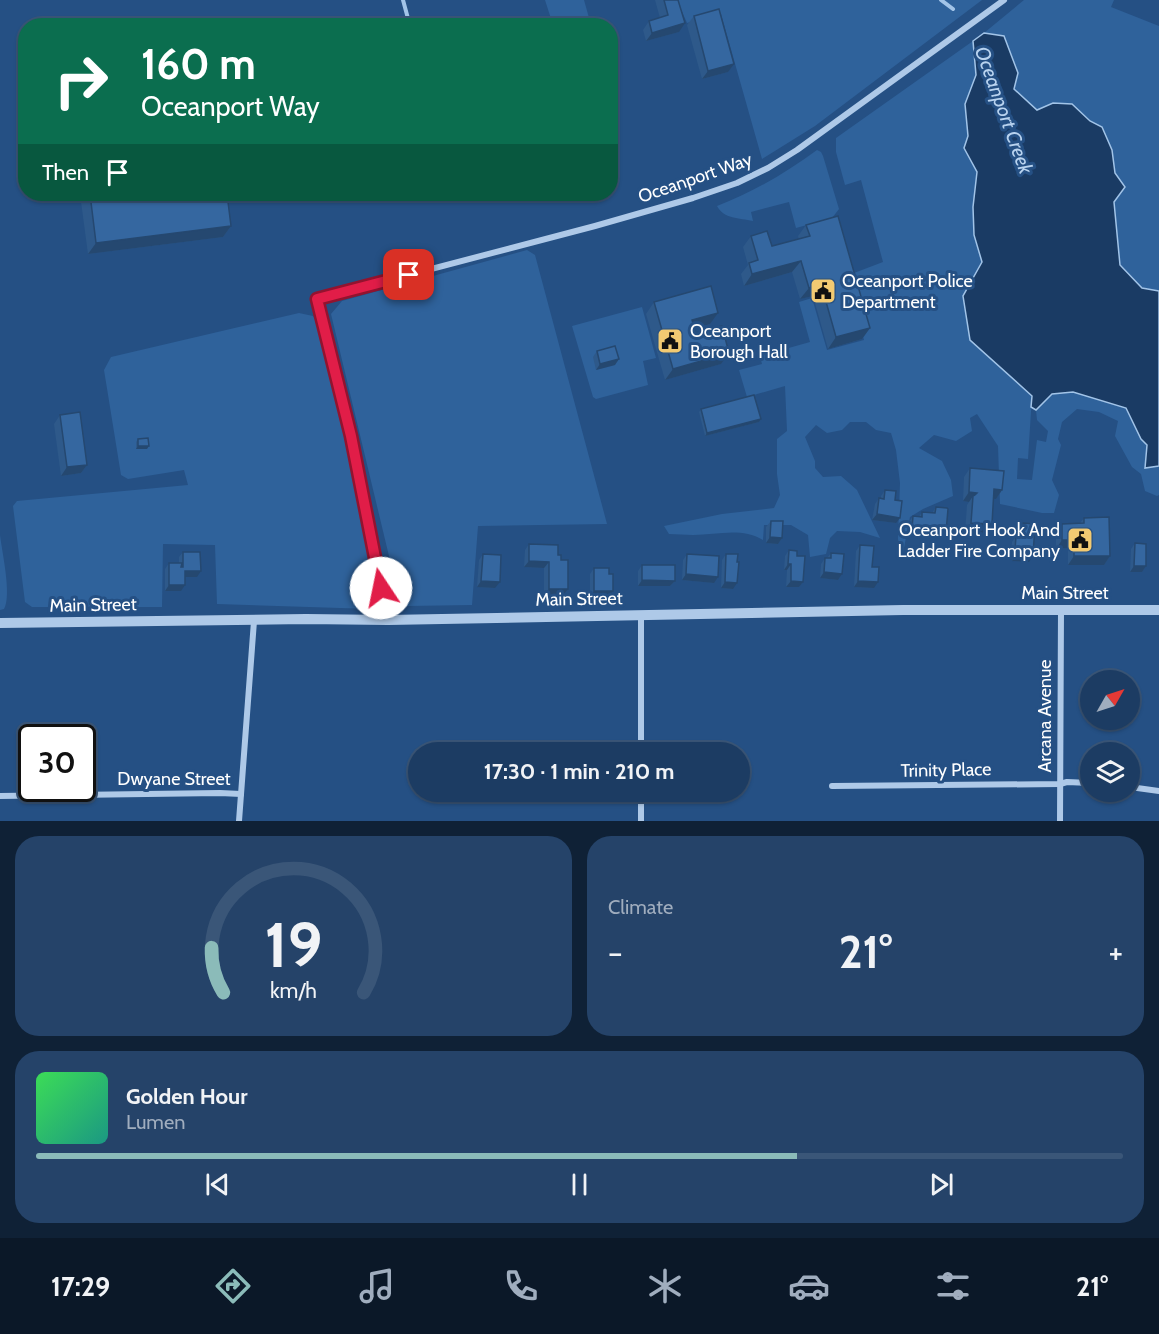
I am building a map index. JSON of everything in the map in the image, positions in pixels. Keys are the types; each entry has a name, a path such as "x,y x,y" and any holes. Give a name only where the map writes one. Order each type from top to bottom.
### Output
{"street":[{"name":"Oceanport Way","path":"388,620 351,436 317,299 595,226 737,183 797,150 1004,0"},
{"name":"Main Street","path":"0,623 388,620 914,610 1159,610"},
{"name":"Arcana Avenue","path":"1060,821 1061,610"},
{"path":"641,614 641,742"},
{"path":"239,821 254,621"},
{"name":"Trinity Place","path":"832,786 1080,783"},
{"path":"1140,788 1159,791"},
{"name":"Dwyane Street","path":"0,796 241,794"},
{"path":"641,802 641,821"}],"shaded area":[{"path":"545,0 584,0 589,18 551,18"},
{"path":"677,0 982,0 815,126 762,159 721,14 687,23"},
{"path":"1024,0 1114,0 1111,7 1159,26 1159,291 1142,288 1120,265 1114,202 1125,187 1115,173 1112,150 1102,127 1090,121 1072,104 1053,103 1037,110 1013,89 1004,36 984,33"},
{"path":"973,41 976,75 965,104 968,136 964,148 977,172 973,207 974,235 982,262 963,296 1032,396 1028,459 1018,458 1017,479 1032,480 1037,440 1046,442 1048,431 1037,420 1036,410 1052,394 1073,392 1126,408 1141,439 1147,445 1145,468 1159,466 1159,495 1145,491 1141,474 1132,467 1115,436 1118,421 1099,412 1077,409 1062,422 1058,439 1061,445 1052,480 1059,495 1054,513 1042,513 1000,504 998,446 977,414 970,418 972,431 956,441 934,435 919,448 942,461 951,480 953,496 910,517 902,558 898,539 900,483 896,450 891,433 876,430 866,422 850,422 842,430 827,433 816,425 805,437 815,461 815,468 823,477 841,476 857,490 880,538 860,532 837,531 830,538 826,554 810,557 808,535 791,525 764,525 763,540 738,533 669,534 664,526 722,514 774,508 780,495 777,474 777,439 787,431 785,386 747,397 739,370 762,364 760,356 810,342 799,302 812,298 827,350 864,340 851,295 854,273 883,262 861,180 845,185 836,152 836,138"},
{"path":"817,150 823,156 839,209 832,218 796,228 789,202 751,212 753,221 728,216 717,206 769,181"},
{"path":"527,250 535,255 607,524 478,526 472,605 407,606 400,602 331,314 342,301"},
{"path":"642,307 656,358 643,361 648,385 596,399 593,397 572,326"},
{"path":"299,313 313,316 319,327 381,598 378,605 372,609 217,604 215,545 163,544 162,607 32,607 25,602 13,506 17,501 188,485 184,470 128,479 121,475 104,370 111,357"},
{"path":"0,535 7,594 4,609 0,610"}],"water":[{"name":"Oceanport Creek","path":"984,33 1004,36 1018,73 1014,89 1037,110 1053,103 1072,104 1090,121 1102,127 1112,150 1115,173 1125,187 1114,202 1120,265 1142,288 1159,291 1159,466 1145,468 1147,445 1141,439 1126,408 1073,392 1052,394 1036,410 1031,407 1032,396 970,340 963,296 982,262 974,235 973,207 977,172 964,148 968,136 965,104 976,75 973,41"}],"building":[{"path":"664,0 678,0 685,23 652,33 649,21 668,15"},
{"path":"719,9 734,64 708,71 694,16"},
{"path":"91,201 228,201 231,226 96,243"},
{"name":"Oceanport Police Department","path":"838,216 870,328 836,337 821,284 809,288 801,261 752,274 749,263 758,260 751,236 767,231 772,246 810,236 806,225"},
{"name":"Oceanport Borough Hall","path":"711,286 718,313 692,320 696,333 722,326 729,353 673,369 654,302"},
{"path":"615,346 619,359 600,364 597,351"},
{"path":"754,395 761,419 707,433 701,409"},
{"path":"80,412 87,465 67,467 60,415"},
{"path":"148,438 149,446 138,446 138,439"},
{"path":"970,468 1004,471 1002,490 994,489 992,524 971,523 973,496 977,493 969,492"},
{"path":"885,490 896,491 895,500 902,501 900,518 877,514 879,498 884,499"},
{"path":"936,507 948,509 946,532 912,529 913,516 922,517 922,512 935,513"},
{"name":"Oceanport Hook And Ladder Fire Company","path":"1109,517 1110,556 1074,556 1074,540 1062,540 1062,524 1084,523 1084,518"},
{"path":"771,521 783,521 782,538 770,537"},
{"path":"1023,523 1035,524 1033,556 1016,555 1016,536 1022,537"},
{"path":"1135,543 1146,544 1146,566 1134,566"},
{"path":"529,544 558,545 558,555 561,555 561,560 568,560 568,589 549,589 549,562 529,561"},
{"path":"860,545 874,546 872,567 879,567 878,582 858,581"},
{"path":"789,550 797,551 797,556 805,556 803,582 791,581 791,564 788,564"},
{"path":"183,552 200,552 201,571 185,571 185,585 169,585 169,563 182,563 181,567 183,567"},
{"path":"831,553 844,554 842,574 824,572 825,558 831,558"},
{"path":"483,554 501,555 500,582 481,581"},
{"path":"687,554 719,556 718,577 686,574"},
{"path":"726,554 738,554 737,583 725,582"},
{"path":"642,565 675,565 675,581 642,580"},
{"path":"594,568 609,568 609,574 613,574 613,591 594,591"}],"waterway":[{"path":"403,0 408,18"},
{"path":"941,0 953,9"}],"place":[{"name":"Oceanport Police Department","path":"823,291"},
{"name":"Oceanport Borough Hall","path":"670,341"},
{"name":"Oceanport Hook And Ladder Fire Company","path":"1080,540"}],"route":[{"path":"381,588 351,436 317,299 409,275"}]}
